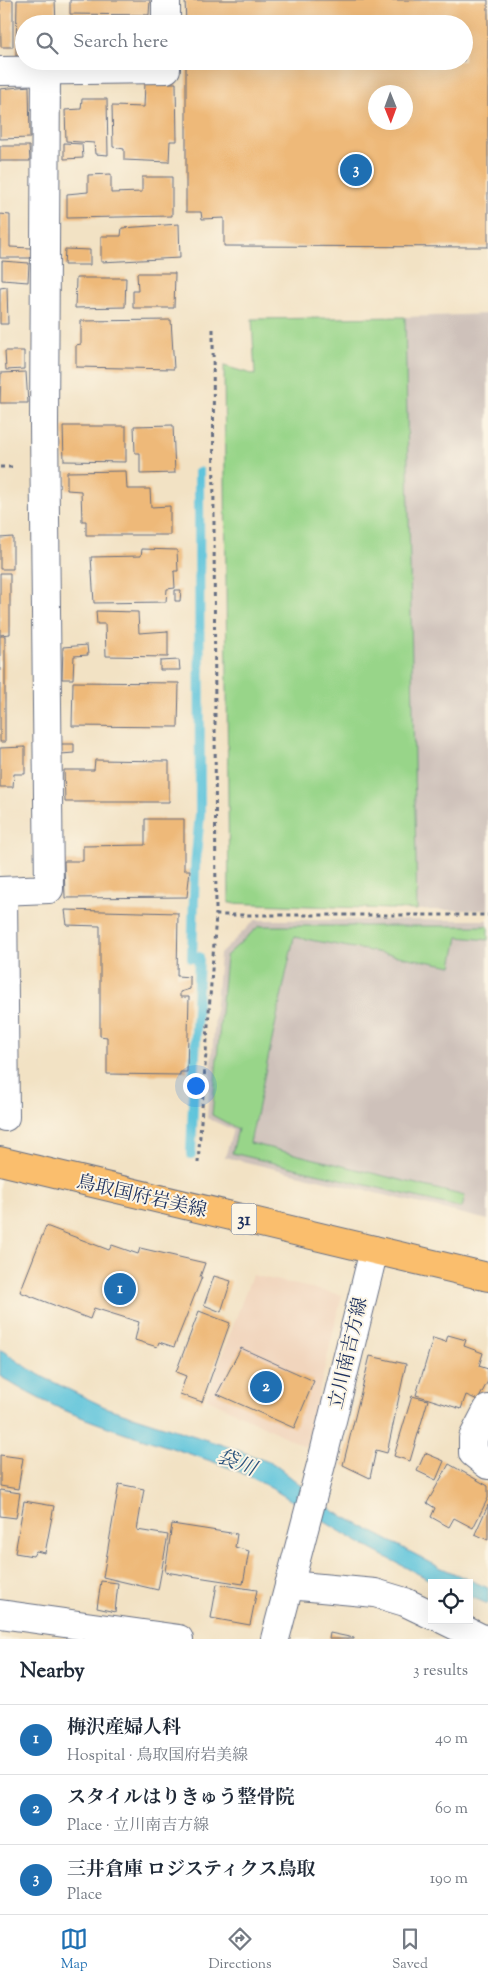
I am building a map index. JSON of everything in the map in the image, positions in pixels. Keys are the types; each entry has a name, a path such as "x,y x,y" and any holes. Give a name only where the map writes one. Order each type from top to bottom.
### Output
{"main road":[{"name":"鳥取国府岩美線","path":"0,1161 488,1277"}],"street":[{"path":"166,0 166,15"},
{"path":"0,71 106,70"},
{"path":"5,1116 1,891 49,890 44,425 46,71"},
{"name":"立川南吉方線","path":"292,1573 323,1457 374,1250"},
{"path":"488,1409 473,1438 473,1452 488,1465"},
{"path":"275,1639 292,1573 376,1593 405,1602 428,1613"},
{"path":"0,1614 179,1639"},
{"path":"452,1624 483,1639"}],"path":[{"path":"198,1163 216,915 213,330"},
{"path":"216,915 488,915"}],"shaded area":[{"path":"488,314 488,910 417,910 405,317"},
{"path":"255,920 488,920 488,1220 225,1157 233,1130 207,1118 220,954"},
{"path":"252,1275 342,1295 306,1447 206,1398"}],"green space":[{"path":"405,317 417,910 229,903 224,366 255,375 252,319"},
{"path":"259,926 488,926 488,940 458,937 452,966 294,937 250,1143 465,1196 462,1208 232,1153 238,1129 212,1115 226,956"}],"water":[{"name":"袋川","path":"0,1349 45,1378 107,1408 232,1448 274,1464 335,1512 437,1566 467,1579 428,1579 378,1553 248,1476 205,1459 85,1419 28,1393 0,1376"},
{"path":"473,1582 488,1588 488,1604 473,1598"}],"building":[{"path":"0,0 13,0 13,47 1,47"},
{"path":"17,0 55,0 56,15 17,15"},
{"path":"70,0 150,0 149,15 70,14"},
{"path":"185,0 488,0 488,247 224,246 224,218 202,219 201,212 186,212 186,70 473,70 473,15 186,15"},
{"path":"145,83 176,83 177,141 170,141 169,162 124,160 124,149 113,147 112,106 144,107"},
{"path":"29,86 30,138 0,139 0,89"},
{"path":"82,99 107,99 108,155 95,154 94,143 66,141 65,110 81,109"},
{"path":"64,143 82,144 83,158 64,159"},
{"path":"0,146 29,146 30,161 0,161"},
{"path":"111,174 111,193 142,192 142,177 172,177 172,216 67,218 67,194 88,192 88,175"},
{"path":"0,214 10,215 10,247 31,248 31,258 0,258"},
{"path":"179,224 180,258 101,262 101,236 121,236 122,228"},
{"path":"65,249 90,250 90,265 64,265"},
{"path":"2,261 29,263 28,282 2,280"},
{"path":"137,273 175,273 174,308 133,308 133,291 138,291"},
{"path":"76,278 126,278 125,307 75,308"},
{"path":"7,287 8,324 0,324 0,288"},
{"path":"171,320 174,369 76,367 76,345 81,344 81,321"},
{"path":"5,351 24,351 24,369 6,370"},
{"path":"26,372 28,403 0,403 1,373"},
{"path":"173,425 175,473 140,474 140,453 135,453 134,426"},
{"path":"63,426 126,426 126,462 64,461"},
{"path":"126,471 127,489 150,489 151,507 170,506 170,535 86,535 86,521 82,521 81,491 67,490 67,472"},
{"path":"13,537 13,569 0,569 0,538"},
{"path":"142,549 177,550 178,571 174,571 175,588 167,589 166,602 94,603 91,557 141,556"},
{"path":"0,573 10,573 10,634 0,635"},
{"path":"175,590 181,590 180,601 175,601"},
{"path":"96,611 138,612 139,633 168,631 168,657 106,656 105,624 97,624"},
{"path":"0,636 5,636 5,742 0,742"},
{"path":"87,645 88,655 74,656 73,679 62,679 63,647"},
{"path":"179,660 180,670 160,670 160,661"},
{"path":"73,682 179,683 178,727 72,726"},
{"path":"60,744 74,744 74,753 61,754"},
{"path":"25,747 25,774 14,774 13,787 0,787 0,748"},
{"path":"95,760 169,761 169,802 65,802 64,770 94,770"},
{"path":"145,819 184,819 184,870 190,870 187,897 65,898 64,861 83,861 83,846 145,845"},
{"path":"65,910 178,913 177,976 190,977 190,989 180,992 180,997 189,997 187,1072 180,1072 180,1075 107,1074 107,1037 100,1036 100,926 67,925"},
{"path":"46,1226 109,1250 112,1245 138,1254 140,1248 205,1263 200,1277 202,1277 174,1347 159,1342 157,1347 135,1340 139,1322 94,1308 90,1319 20,1292"},
{"path":"214,1276 231,1281 221,1312 204,1305"},
{"path":"199,1311 230,1323 202,1402 180,1394 186,1376 176,1372"},
{"path":"448,1335 466,1340 464,1346 483,1353 479,1366 488,1369 488,1381 478,1400 466,1395 461,1409 416,1395 433,1338 446,1342"},
{"path":"241,1348 314,1381 294,1428 217,1394"},
{"path":"370,1356 406,1364 387,1453 376,1450 370,1478 343,1465"},
{"path":"412,1396 428,1400 410,1461 394,1456"},
{"path":"425,1453 444,1461 436,1480 417,1471"},
{"path":"0,1455 23,1458 18,1489 0,1486"},
{"path":"449,1464 488,1486 488,1498 473,1528 454,1518 449,1527 431,1517 435,1508 427,1503"},
{"path":"119,1484 144,1489 137,1530 168,1535 158,1590 103,1577"},
{"path":"0,1490 20,1493 16,1518 0,1516"},
{"path":"24,1501 54,1506 45,1553 36,1551 33,1556 15,1553"},
{"path":"488,1505 488,1540 475,1534"},
{"path":"172,1524 237,1534 235,1547 249,1551 243,1584 165,1572"},
{"path":"101,1581 118,1583 115,1612 97,1608"},
{"path":"217,1584 257,1590 250,1625 211,1618"},
{"path":"330,1633 354,1638 354,1639 329,1639"}],"waterway":[{"path":"191,1154 199,957 192,958 195,867 200,814 199,472"}],"place":[{"name":"三井倉庫 ロジスティクス鳥取","path":"356,170"},
{"name":"梅沢産婦人科","path":"120,1289"},
{"name":"スタイルはりきゅう整骨院","path":"266,1387"}]}
